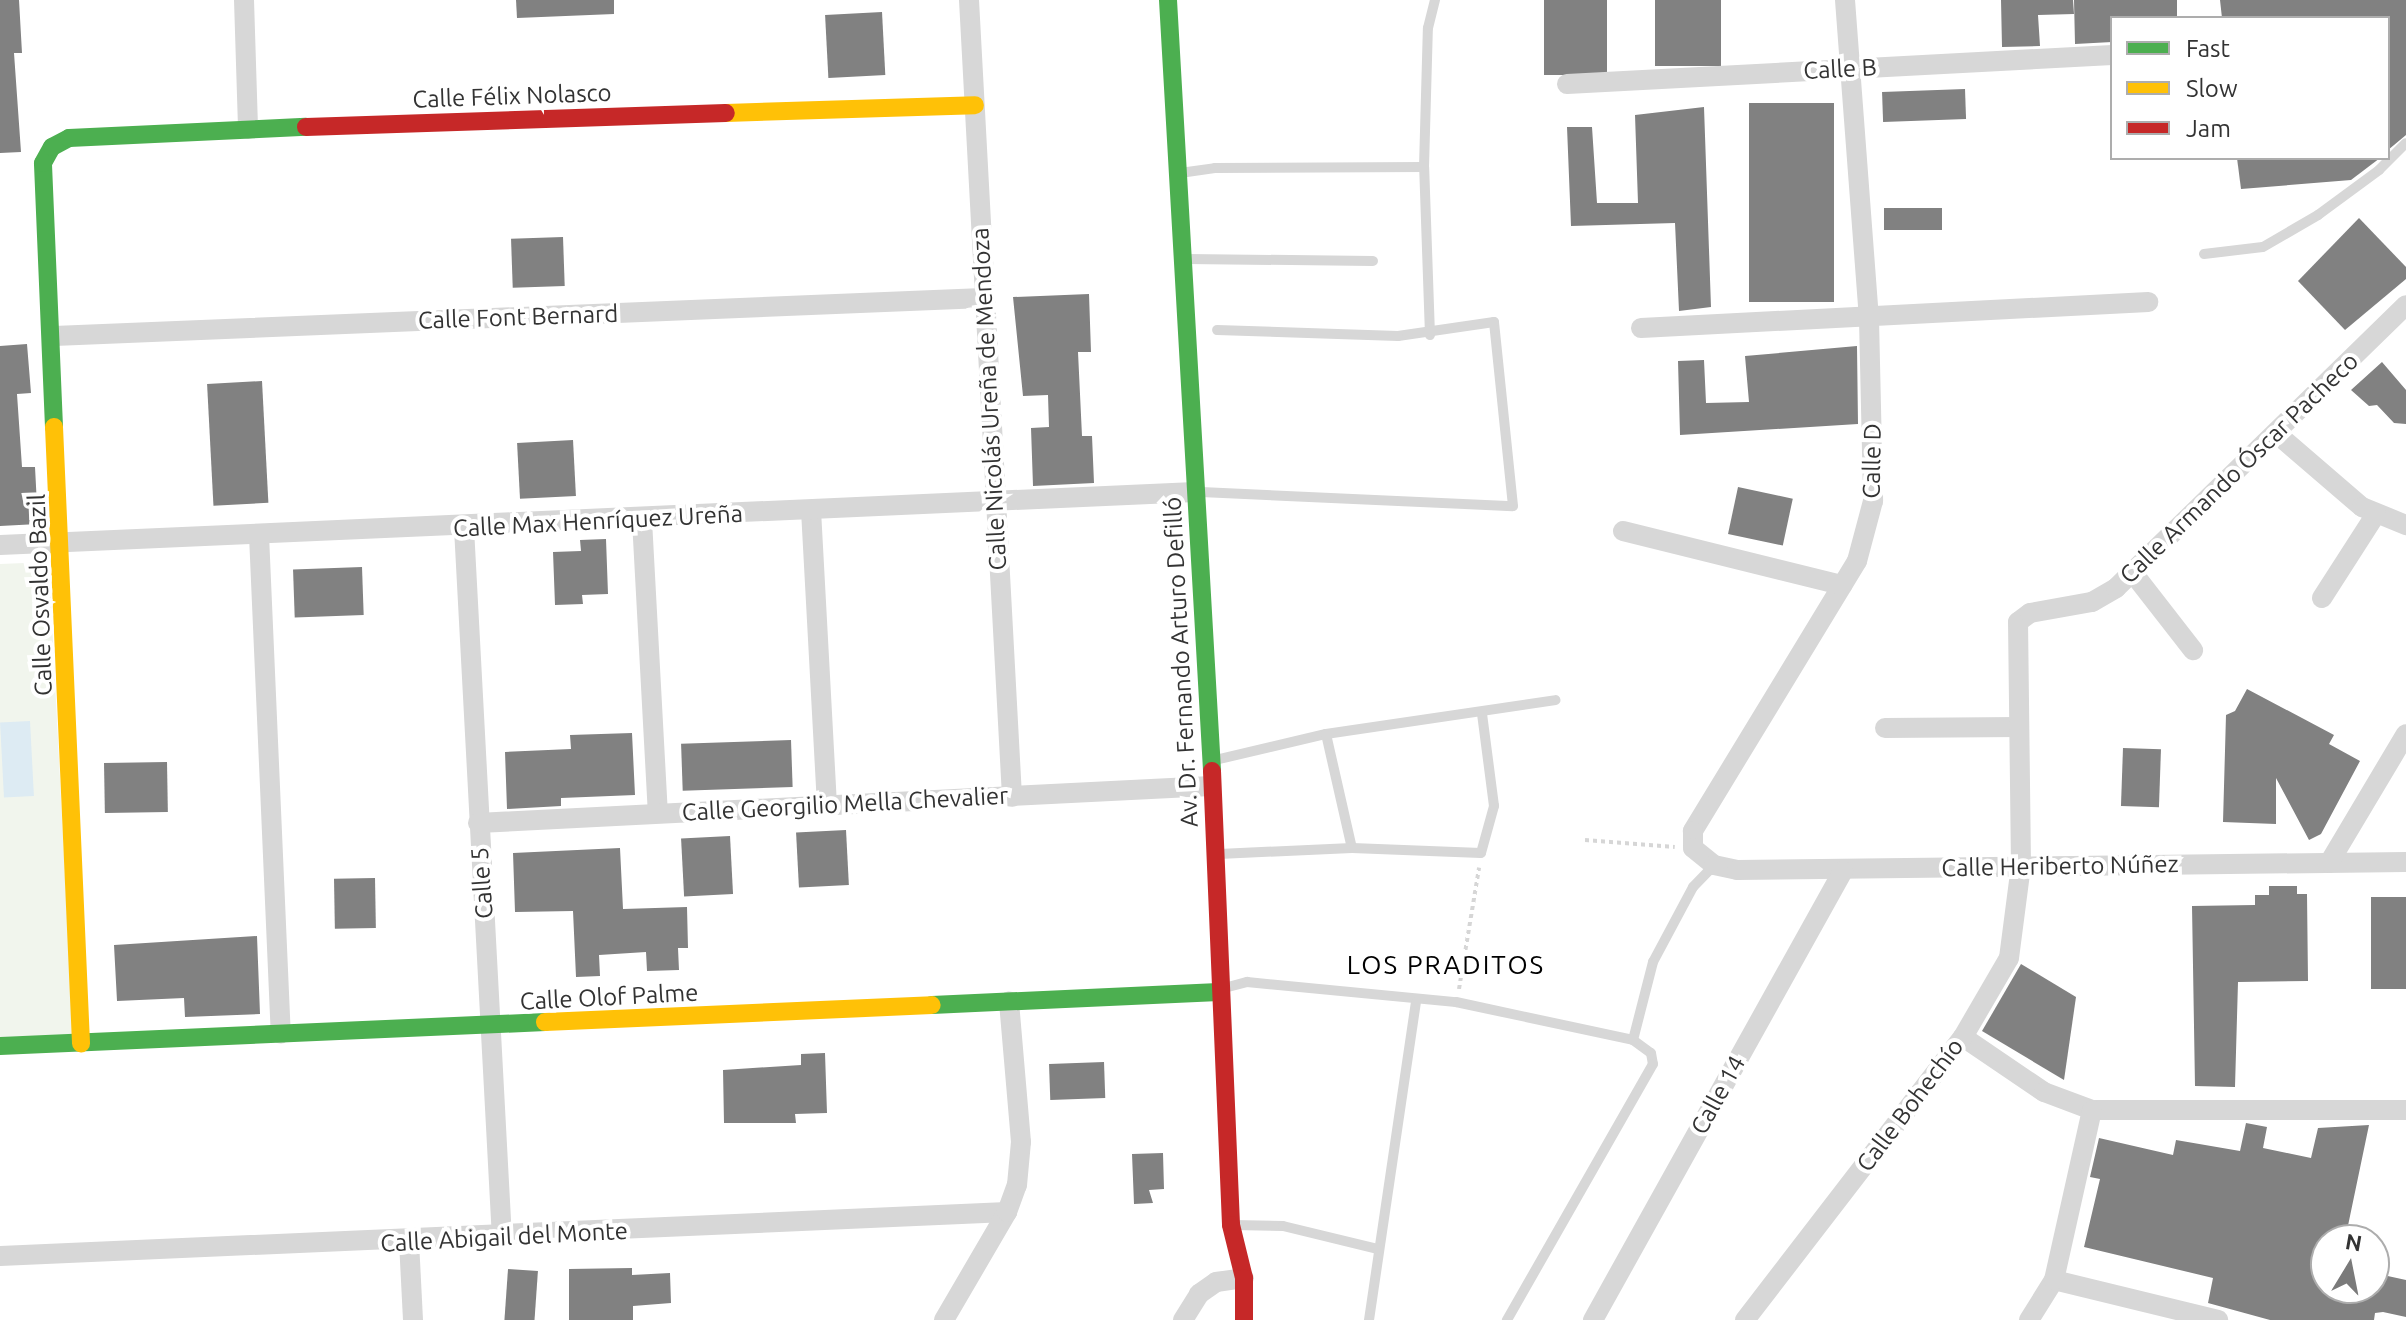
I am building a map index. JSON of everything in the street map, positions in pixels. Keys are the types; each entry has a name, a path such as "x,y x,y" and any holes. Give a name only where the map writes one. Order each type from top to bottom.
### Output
{"street":[{"path":"244,0 248,129"},
{"name":"Calle Nicolás Ureña de Mendoza","path":"969,0 992,499 1012,797"},
{"name":"Av. Dr. Fernando Arturo Defilló","path":"1168,0 1208,762 1217,854 1219,992 1231,1225 1244,1278 1244,1320"},
{"name":"Calle D","path":"1693,848 1693,831 1857,561 1877,482 1869,319 1847,68 1845,0"},
{"name":"Calle B","path":"1567,84 2110,55"},
{"name":"Calle Félix Nolasco","path":"52,147 69,138 248,129 975,105"},
{"name":"Calle Osvaldo Bazil","path":"52,147 43,163 54,336 81,1043"},
{"name":"Calle Font Bernard","path":"54,336 983,298"},
{"path":"1641,328 1869,319 2148,302"},
{"name":"Calle Armando Óscar Pacheco","path":"2021,866 2016,636 2021,617 2092,602 2133,573 2406,305"},
{"path":"2277,434 2344,495 2376,514 2406,525"},
{"name":"Calle Max Henríquez Ureña","path":"0,545 464,528 992,499 1195,492"},
{"path":"811,510 827,805"},
{"path":"2322,598 2376,514"},
{"path":"642,520 658,813"},
{"name":"Calle 5","path":"464,528 502,1238"},
{"path":"1623,531 1842,585"},
{"path":"259,535 281,1034"},
{"path":"2133,573 2193,650"},
{"path":"1885,728 2019,727"},
{"path":"2329,863 2406,734"},
{"name":"Calle Georgilio Mella Chevalier","path":"478,823 1211,786"},
{"path":"1693,848 1714,865"},
{"name":"Calle Heriberto Núñez","path":"1714,865 1843,871 2406,862"},
{"name":"Calle Bohechío","path":"1745,1320 1963,1037 2009,958 2021,866"},
{"name":"Calle 14","path":"1593,1320 1843,871"},
{"name":"Calle Olof Palme","path":"0,1046 493,1027 1219,992"},
{"path":"944,1320 1007,1212 1017,1185 1021,1142 1009,1002"},
{"path":"1963,1037 2044,1092 2092,1110 2406,1110"},
{"path":"2029,1320 2054,1280 2092,1110"},
{"name":"Calle Abigail del Monte","path":"0,1256 502,1238 1007,1212"},
{"path":"409,1241 413,1320"},
{"path":"1183,1320 1199,1294 1216,1282 1244,1278"},
{"path":"2054,1280 2218,1320"}],"lane":[{"path":"1430,335 1424,167 1428,28 1435,0"},
{"path":"2390,156 2406,143"},
{"path":"2204,254 2263,247 2330,206 2385,160"},
{"path":"1178,173 1215,168 1424,167"},
{"path":"1182,259 1373,261"},
{"path":"1195,492 1356,495 1512,508 1494,322 1430,335 1217,330"},
{"path":"1208,762 1326,734 1556,700"},
{"path":"1217,854 1352,848 1481,853 1494,806 1482,713"},
{"path":"1326,734 1352,848"},
{"path":"1633,1040 1653,962 1693,887 1714,865"},
{"path":"1219,992 1247,982 1416,1002 1456,1002 1633,1040 1651,1053 1653,1064 1507,1320"},
{"path":"1369,1320 1416,1002"},
{"path":"1231,1225 1283,1226 1378,1249"}],"path":[{"path":"1585,840 1693,848"},
{"path":"1456,1002 1481,853"}],"shaded area":[{"path":"49,562 73,1035 0,1037 0,564"},
{"path":"30,721 34,796 4,797 0,723"}],"building":[{"path":"0,0 19,0 22,53 14,53 21,152 0,153"},
{"path":"516,0 614,0 614,14 517,18"},
{"path":"1544,0 1607,0 1607,75 1544,75"},
{"path":"1655,0 1721,0 1721,66 1655,66"},
{"path":"2001,0 2073,0 2074,14 2038,15 2040,46 2002,47"},
{"path":"2074,0 2177,0 2177,16 2110,16 2110,42 2075,44"},
{"path":"2220,0 2406,0 2406,135 2390,148 2390,16 2222,16"},
{"path":"882,12 885,75 828,78 825,15"},
{"path":"1965,89 1966,119 1883,122 1882,92"},
{"path":"1749,103 1834,103 1834,302 1749,302"},
{"path":"1704,107 1711,307 1679,311 1675,223 1571,226 1567,127 1592,127 1597,203 1638,203 1635,115"},
{"path":"2237,160 2377,160 2351,180 2241,189"},
{"path":"1884,208 1942,208 1942,230 1884,230"},
{"path":"2359,218 2406,267 2406,279 2345,330 2298,281"},
{"path":"563,237 565,286 513,288 511,239"},
{"path":"1089,294 1091,352 1078,352 1082,436 1092,436 1094,483 1033,486 1031,428 1049,427 1048,395 1023,396 1013,297"},
{"path":"27,344 31,393 17,394 22,467 35,467 38,524 0,526 0,346"},
{"path":"1857,346 1858,424 1680,435 1678,361 1704,360 1706,403 1749,402 1745,356"},
{"path":"2382,362 2406,390 2406,424 2394,423 2377,405 2369,406 2351,390"},
{"path":"262,381 268,503 213,506 207,384"},
{"path":"573,440 576,496 520,499 517,443"},
{"path":"1738,487 1793,499 1783,546 1728,534"},
{"path":"606,539 608,594 582,595 583,604 555,605 553,552 581,551 580,540"},
{"path":"362,567 364,615 295,617 293,569"},
{"path":"2247,689 2334,735 2329,744 2360,761 2321,834 2309,840 2276,778 2276,824 2223,822 2226,715 2235,711"},
{"path":"632,733 635,795 561,798 561,806 507,809 505,752 571,749 570,735"},
{"path":"791,740 793,787 683,791 681,744"},
{"path":"2123,748 2161,749 2159,807 2121,806"},
{"path":"167,762 168,812 105,813 104,763"},
{"path":"846,830 849,885 799,888 796,833"},
{"path":"730,836 733,894 684,896 681,839"},
{"path":"620,848 623,909 687,907 688,948 678,948 679,970 647,971 646,952 599,955 600,976 576,977 573,911 515,912 513,853"},
{"path":"375,878 376,928 335,929 334,879"},
{"path":"2269,886 2297,886 2297,894 2307,894 2308,981 2238,982 2235,1087 2195,1086 2192,906 2255,905 2255,895 2269,895"},
{"path":"2371,897 2406,897 2406,989 2371,989"},
{"path":"257,936 260,1014 185,1017 184,998 117,1001 114,945"},
{"path":"2021,964 2076,997 2064,1080 1982,1031"},
{"path":"825,1053 827,1113 795,1114 796,1123 724,1123 723,1070 801,1065 801,1054"},
{"path":"1104,1062 1105,1098 1050,1100 1049,1064"},
{"path":"2246,1123 2267,1127 2263,1148 2311,1158 2318,1128 2369,1125 2348,1224 2310,1224 2310,1304 2390,1304 2390,1276 2406,1280 2406,1317 2383,1312 2375,1313 2374,1320 2270,1320 2208,1303 2213,1278 2084,1247 2100,1179 2090,1177 2099,1138 2173,1155 2176,1140 2240,1151"},
{"path":"1163,1153 1164,1189 1149,1190 1153,1203 1134,1204 1132,1154"},
{"path":"632,1268 632,1275 670,1273 671,1303 633,1306 633,1320 569,1320 569,1269"},
{"path":"508,1269 538,1271 535,1320 504,1320"}],"traffic: fast":[{"path":"1168,0 1212,771"},
{"path":"54,427 43,163 52,147 69,138 306,127"},
{"path":"932,1005 1219,992"},
{"path":"0,1046 545,1022"}],"traffic: slow":[{"path":"726,113 975,105"},
{"path":"54,427 81,1043"},
{"path":"545,1022 932,1005"}],"traffic: jam":[{"path":"306,127 726,113"},
{"path":"1212,771 1231,1225 1244,1278 1244,1320"}],"district":[{"name":"LOS PRADITOS","path":"1446,965"}]}
